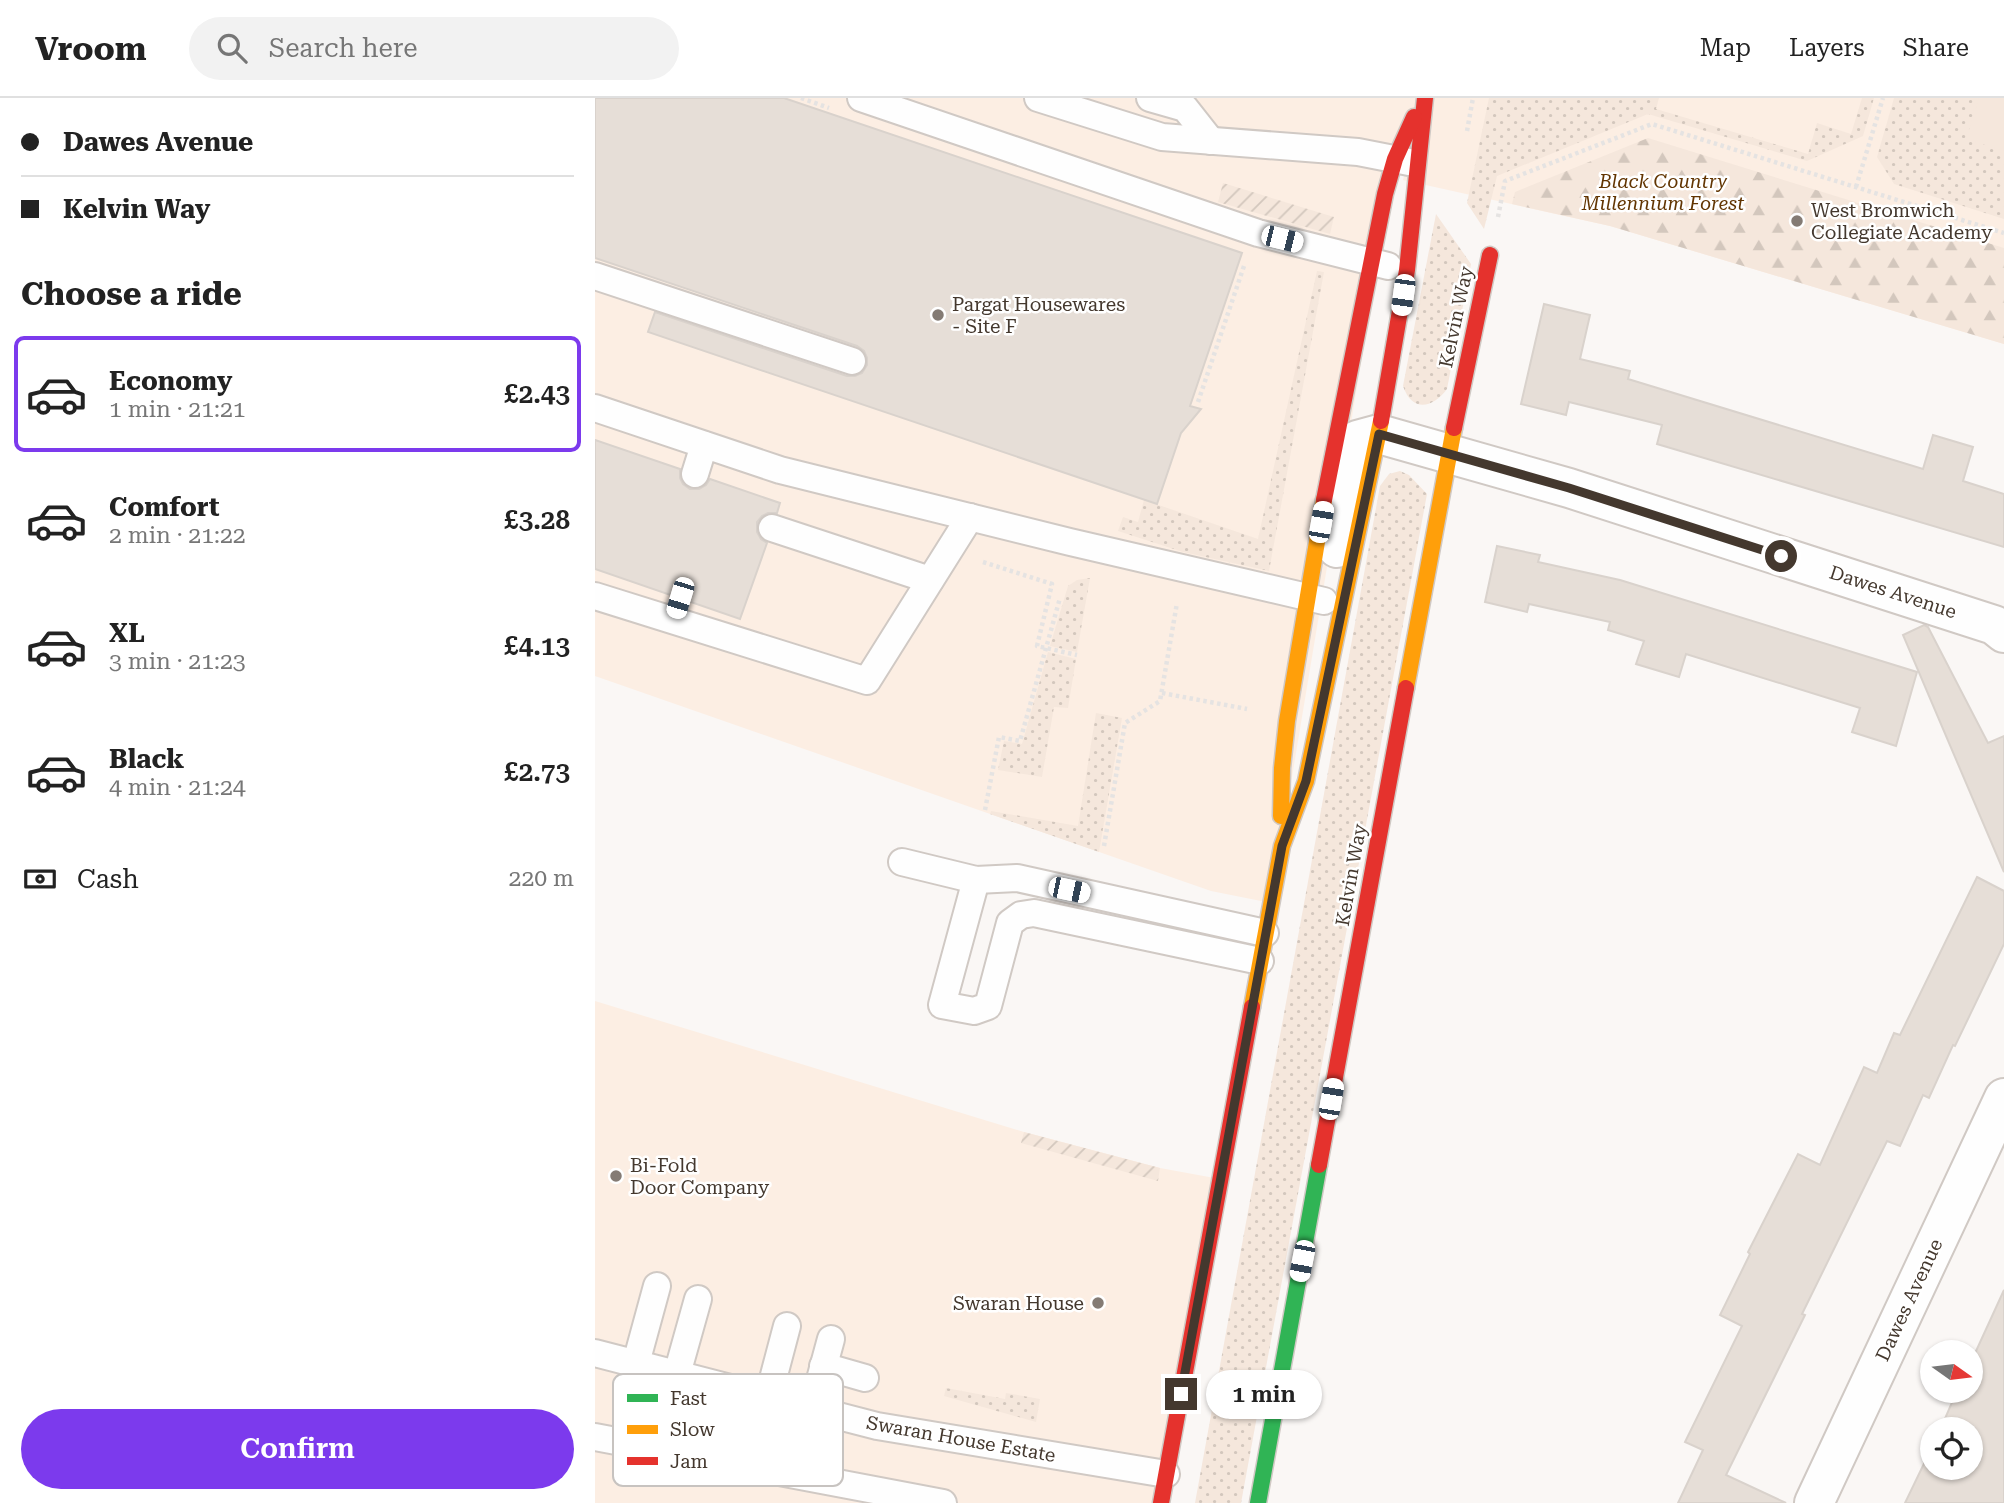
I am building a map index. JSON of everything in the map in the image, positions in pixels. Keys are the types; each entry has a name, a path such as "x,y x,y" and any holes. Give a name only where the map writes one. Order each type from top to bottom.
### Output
{"main road":[{"path":"1379,434 1406,269 1408,162 1424,98"},
{"path":"1160,1503 1282,846 1306,781 1326,601 1339,422 1385,194 1408,162 1424,98"},
{"name":"Kelvin Way","path":"1258,1503 1449,454 1490,255"},
{"path":"1282,846 1280,779 1298,658"}],"street":[{"name":"Dawes Avenue","path":"1379,434 1569,488 1981,620 2004,633"},
{"path":"1298,658 1320,636 1357,440 1379,434"},
{"name":"Dawes Avenue","path":"1814,1503 2004,1098"}],"lane":[{"path":"1038,98 1162,137 1358,152 1408,162"},
{"path":"1150,98 1185,108 1211,141"},
{"path":"850,104 979,151 1258,233 1371,263 1406,269"},
{"path":"595,276 644,283 852,361"},
{"path":"595,408 780,470 1326,601"},
{"path":"695,474 704,445"},
{"path":"595,596 676,609 867,681 970,517"},
{"path":"772,528 930,580"},
{"path":"902,862 976,880 1017,878 1265,933"},
{"path":"976,880 942,1005 974,1011 988,1006 1010,923 1021,915 1047,916 1260,961"},
{"path":"636,1363 657,1286"},
{"path":"677,1374 698,1298"},
{"path":"774,1374 787,1326"},
{"path":"821,1374 831,1339"},
{"name":"Swaran House Estate","path":"595,1353 677,1374"},
{"path":"823,1366 865,1378"},
{"name":"Swaran House Estate","path":"843,1417 877,1426 1166,1474"},
{"path":"595,1437 613,1442"},
{"path":"816,1486 928,1502"}],"path":[{"path":"801,98 850,104"},
{"path":"1466,136 1473,98"},
{"path":"1856,187 1883,98"},
{"path":"1490,255 1505,181 1652,124 2004,233"},
{"path":"1198,402 1249,251"},
{"path":"1104,846 1125,723 1160,701 1179,595"},
{"path":"985,810 999,737 1020,741 1060,598"},
{"path":"1162,693 1253,710"}],"shaded area":[{"path":"595,98 1423,98 1395,159 1271,903 1211,891 595,676"},
{"name":"West Bromwich Collegiate Academy","path":"1424,98 2004,98 2004,344 1610,226 1403,180"},
{"path":"595,1001 1024,1132 1160,1168 1220,1179 1161,1503 595,1503"}],"green space":[{"path":"1489,98 1659,98 1656,109 1808,154 1817,123 1851,134 1862,98 1874,98 1863,136 1807,161 1648,114 1497,176 1484,229 1467,203"},
{"path":"1894,98 2004,98 2004,219 1894,184 1877,157"},
{"path":"1979,98 2004,98 2004,151 1966,139"},
{"name":"Black Country Millennium Forest","path":"1648,138 2004,248 2004,344 1610,226 1512,204 1515,192"},
{"path":"1223,183 1334,217 1330,234 1218,202"},
{"path":"1436,214 1471,264 1447,389 1429,404 1423,405 1412,401 1403,386"},
{"path":"1317,271 1324,272 1269,571 1183,552 1118,531 1123,517 1138,522 1144,500 1258,539"},
{"path":"1400,471 1409,475 1427,494 1241,1503 1195,1503 1380,486 1389,474"},
{"path":"1090,578 1077,652 1050,646 1068,586 1077,580"},
{"path":"1048,652 1076,659 1068,708 1054,707 1042,777 998,770 1004,741 1022,744"},
{"path":"1096,713 1122,718 1099,852 990,814 991,811 1078,826"},
{"path":"1024,1132 1160,1168 1158,1181 1021,1143"},
{"path":"946,1388 1005,1399 1006,1393 1040,1399 1036,1422 944,1396"}],"building":[{"name":"Pargat Housewares - Site F","path":"595,98 784,98 1242,253 1190,406 1201,409 1181,433 1157,504 648,332 655,312 847,376 862,373 867,365 864,351 857,346 595,258"},
{"path":"1544,304 1590,315 1580,359 1630,371 1628,379 1923,469 1933,435 1973,447 1963,481 2004,494 2004,547 1657,444 1662,425 1569,402 1566,415 1521,404"},
{"path":"595,440 680,469 683,484 690,489 699,489 710,479 780,503 777,513 768,513 757,522 757,532 767,543 740,619 595,569"},
{"path":"1497,546 1540,555 1538,562 1620,580 1917,672 1896,746 1852,732 1860,708 1686,654 1679,677 1636,664 1644,641 1608,630 1610,622 1529,604 1527,612 1485,602"},
{"path":"1924,625 1928,627 1988,743 2004,736 2004,872 1903,635"},
{"path":"1977,877 2004,891 2004,944 1929,1098 1923,1095 1900,1146 1887,1141 1726,1475 1786,1503 1678,1503 1703,1450 1685,1442 1742,1326 1720,1315 1750,1254 1748,1252 1798,1154 1820,1165 1864,1067 1877,1073 1894,1033 1900,1035"},
{"path":"2004,1290 2004,1503 1905,1503 1920,1472 1920,1480 1983,1480 1983,1417 1946,1417 1951,1404 1983,1404 1981,1340"}],"traffic: fast":[{"path":"1258,1503 1319,1165"}],"traffic: slow":[{"path":"1252,1007 1282,846 1306,781 1381,421"},
{"path":"1406,688 1454,428"},
{"path":"1281,816 1287,721 1324,500"}],"traffic: jam":[{"path":"1381,421 1407,270 1425,98"},
{"path":"1324,500 1385,194 1395,159 1414,117"},
{"path":"1454,428 1490,255"},
{"path":"1319,1165 1406,688"},
{"path":"1161,1503 1252,1007"}],"place":[{"name":"West Bromwich Collegiate Academy","path":"1797,221"},
{"name":"Pargat Housewares - Site F","path":"938,315"},
{"name":"Bi-Fold Door Company","path":"616,1176"},
{"name":"Swaran House","path":"1098,1303"}],"route":[{"path":"1181,1394 1282,846 1306,781 1379,434 1569,488 1781,556"}]}
